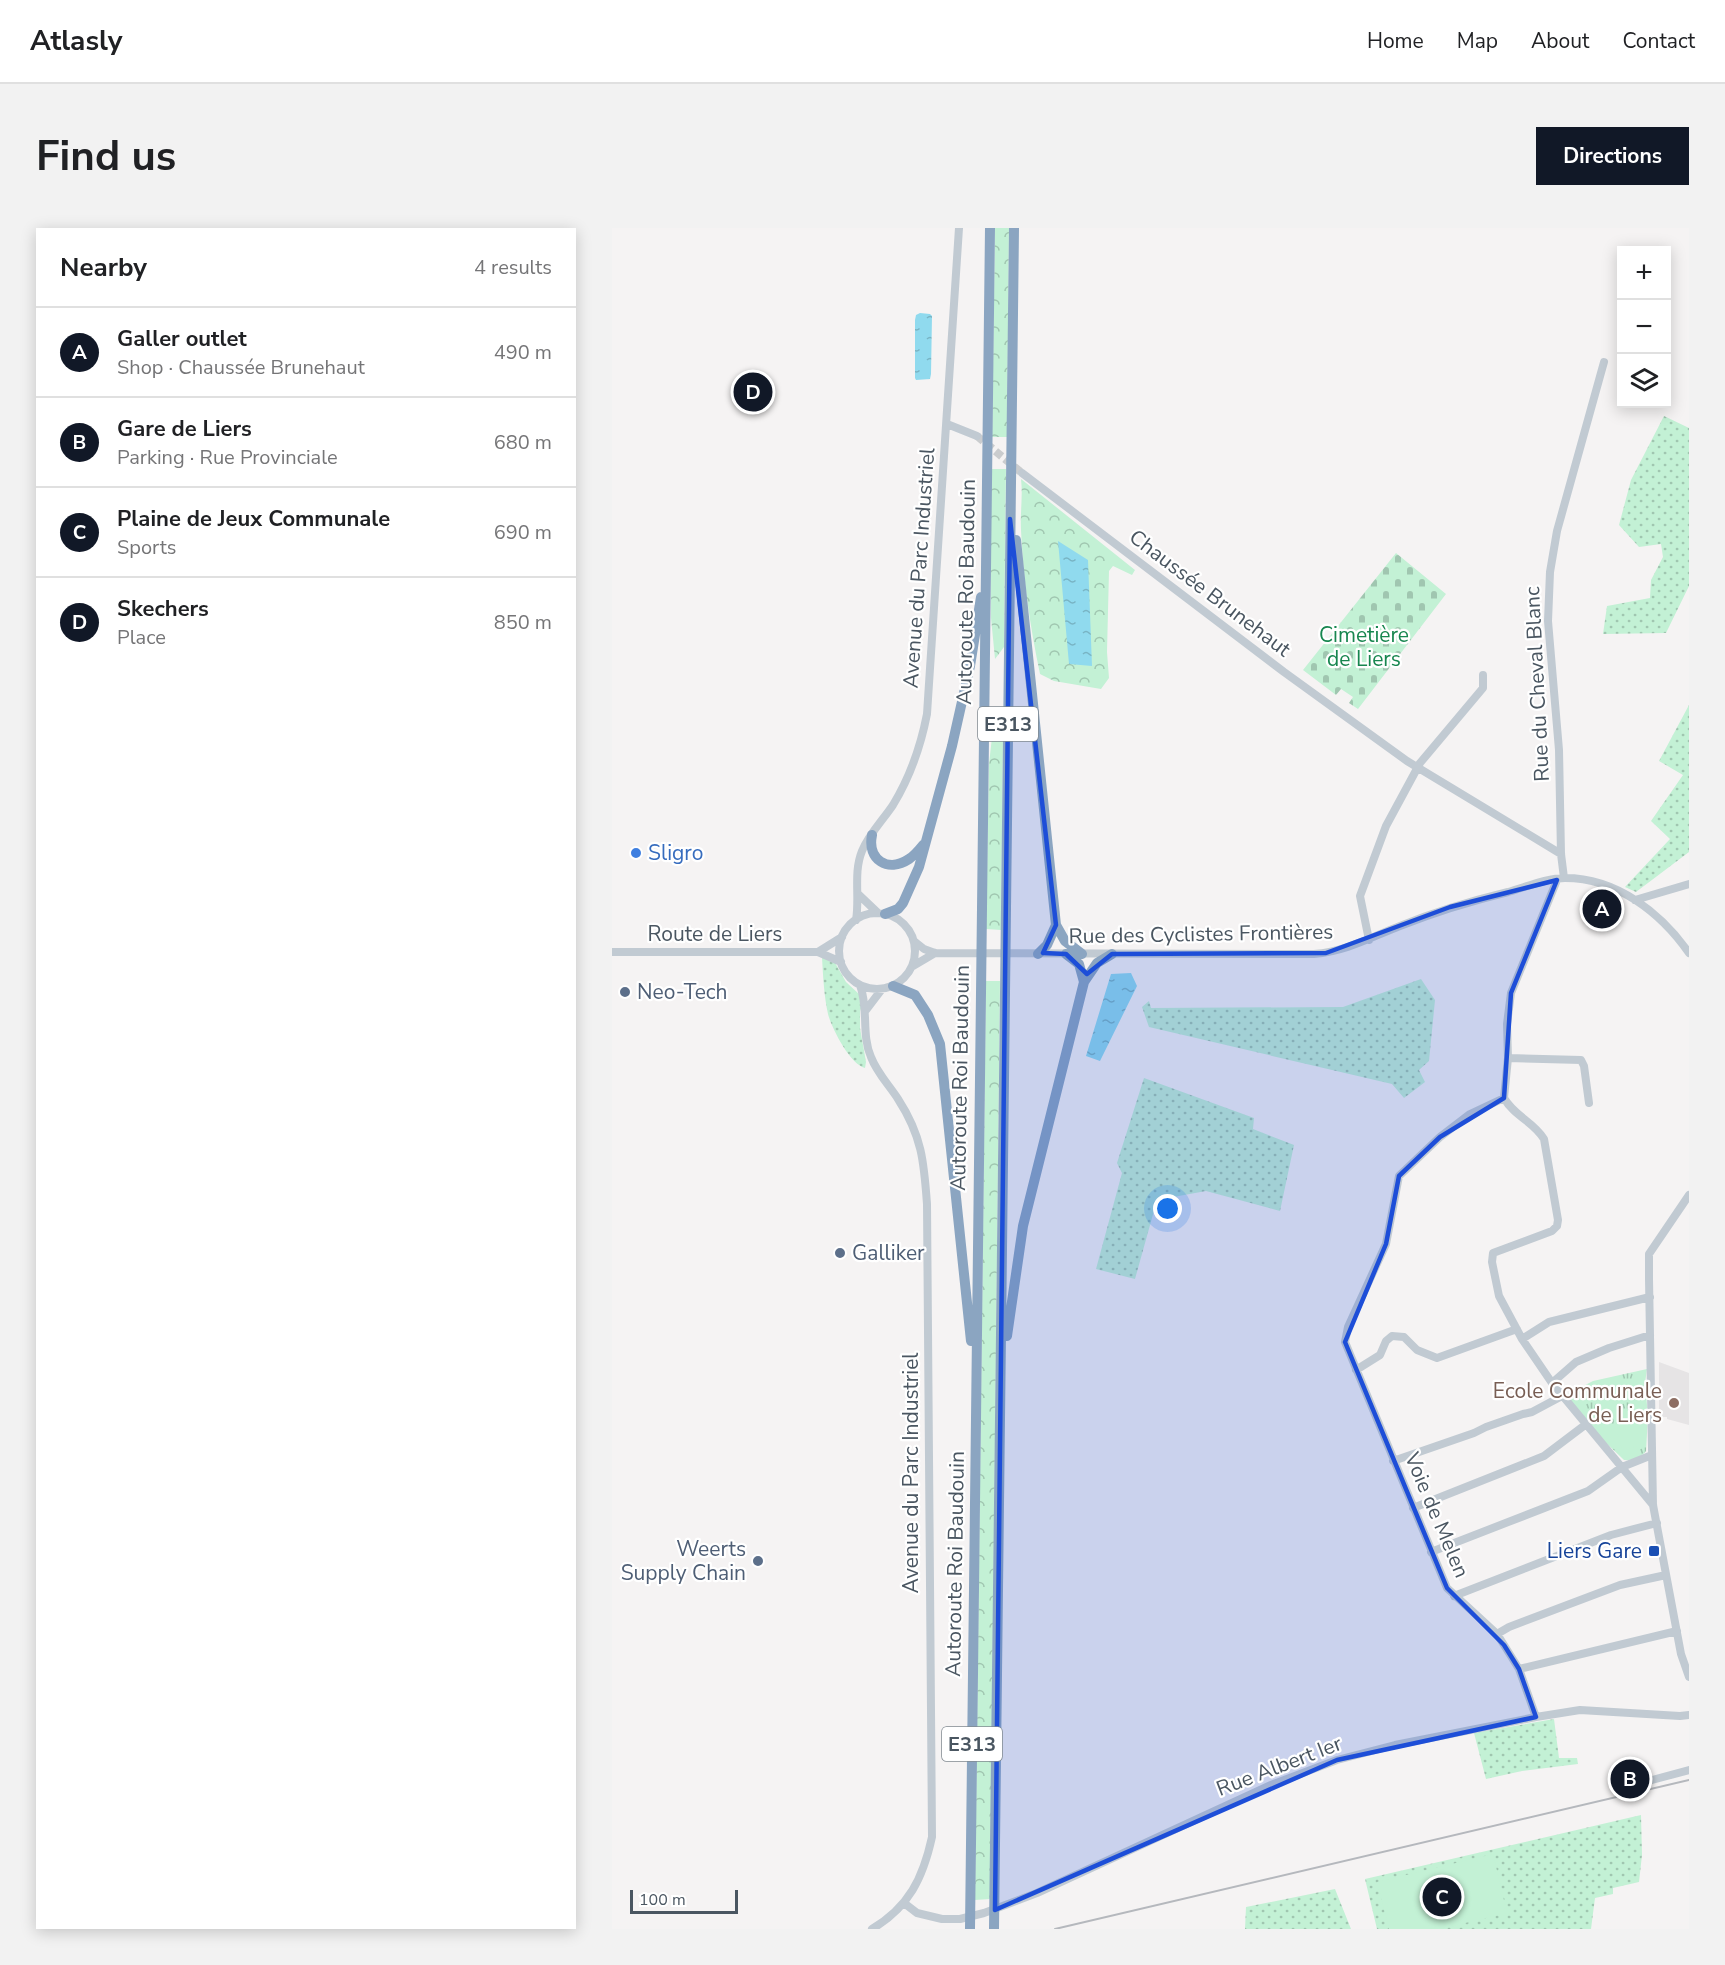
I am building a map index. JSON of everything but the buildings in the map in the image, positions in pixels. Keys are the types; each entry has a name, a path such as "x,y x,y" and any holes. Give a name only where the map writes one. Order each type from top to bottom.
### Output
{"highway":[{"name":"Autoroute Roi Baudouin","path":"970,1929 990,228"},
{"name":"Autoroute Roi Baudouin","path":"994,1929 1014,228"},
{"path":"1010,519 1017,543 1023,620 1056,926 1065,941 1082,954"},
{"path":"881,914 898,909 905,900 919,867 955,736 970,666 979,604 986,586"},
{"path":"872,835 871,849 874,856 890,864 909,859 927,840"},
{"path":"1038,954 1047,945 1056,926"},
{"path":"1066,954 1079,964 1084,982"},
{"path":"1001,1362 1007,1339 1013,1283 1023,1226 1084,982 1097,963 1112,954"},
{"path":"887,988 915,995 928,1015 940,1044 960,1217 970,1338 976,1355"}],"street":[{"name":"Avenue du Parc Industriel","path":"856,920 857,875 860,858 872,835 894,803 922,744 927,714 959,228"},
{"name":"Rue du Cheval Blanc","path":"1560,879 1559,750 1548,621 1550,572 1557,531 1604,362"},
{"path":"947,424 977,436"},
{"name":"Chaussée Brunehaut","path":"1022,473 1284,672 1418,768 1561,854"},
{"path":"1369,940 1360,896 1386,826 1418,768 1483,688 1483,675"},
{"path":"1653,1505 1552,1383 1522,1339 1499,1296 1492,1256 1499,1250 1552,1231 1558,1223 1544,1138 1538,1130 1512,1110 1504,1098 1508,1058 1507,1024 1511,993 1560,879 1584,880 1615,889 1635,900 1680,939 1689,953"},
{"name":"Rue des Cyclistes Frontières","path":"914,941 924,949 935,953 1314,954 1344,950 1450,907 1560,879"},
{"path":"1635,900 1689,884"},
{"path":"858,894 881,914 903,923 914,941 915,954 912,968"},
{"path":"818,952 836,942 856,920 864,916 881,914"},
{"path":"843,936 840,947 841,962 851,979 869,989 887,988"},
{"name":"Route de Liers","path":"612,952 818,952 841,962"},
{"path":"866,1010 887,988 904,979 920,961 935,953"},
{"name":"Avenue du Parc Industriel","path":"860,985 866,1010 865,1026 870,1056 897,1097 918,1137 924,1165 927,1204 932,1837 927,1861 918,1883 904,1904 887,1920 872,1929"},
{"path":"1508,1058 1581,1060 1584,1066 1589,1103"},
{"name":"Voie de Melen","path":"1504,1098 1470,1114 1440,1137 1399,1176 1386,1244 1348,1327 1344,1342 1447,1588 1497,1634 1519,1669 1536,1717"},
{"path":"1689,1195 1649,1254 1653,1505 1677,1631 1689,1672"},
{"path":"1522,1339 1550,1322 1650,1297"},
{"path":"1356,1370 1380,1355 1386,1341 1392,1336 1404,1337 1417,1350 1437,1358 1517,1329"},
{"path":"1552,1383 1576,1362 1609,1348 1650,1335"},
{"path":"1393,1461 1474,1433 1486,1426 1532,1412 1562,1396"},
{"path":"1413,1508 1544,1456 1585,1425"},
{"path":"1431,1552 1588,1491 1622,1467 1652,1455"},
{"path":"1454,1596 1611,1534 1657,1522"},
{"path":"1497,1634 1509,1627 1620,1585 1666,1575"},
{"path":"1519,1669 1677,1631"},
{"name":"Rue Albert Ier","path":"904,1904 917,1913 951,1919 960,1919 993,1910 1028,1897 1271,1785 1337,1760 1395,1745 1580,1710 1689,1715"},
{"path":"1652,1780 1689,1770"}],"highlighted area":[{"path":"1010,519 1056,925 1043,953 1066,954 1087,974 1112,954 1326,953 1450,907 1557,880 1511,993 1504,1098 1440,1137 1399,1176 1386,1244 1345,1342 1447,1588 1504,1645 1519,1669 1536,1717 1337,1760 995,1910 1005,929"}],"shaded area":[{"name":"Ecole Communale de Liers","path":"1659,1362 1689,1373 1689,1425 1667,1419 1667,1417 1659,1417"}],"green space":[{"path":"995,228 1009,228 1007,437 992,437"},
{"path":"1664,416 1689,428 1689,586 1666,633 1603,634 1607,606 1650,598 1651,580 1663,557 1661,544 1639,547 1619,525 1631,480"},
{"path":"991,469 1006,469 1004,647 995,659 991,618"},
{"path":"1021,479 1135,570 1132,575 1113,566 1109,571 1107,652 1109,678 1101,689 1054,681 1040,674 1023,566"},
{"name":"Cimetière de Liers","path":"1396,553 1446,594 1358,709 1349,703 1353,697 1341,689 1336,695 1303,670"},
{"path":"1689,705 1689,852 1636,892 1625,887 1670,839 1651,821 1683,775 1659,761"},
{"path":"995,710 1003,739 1001,930 986,929 989,764"},
{"path":"822,957 834,961 846,982 859,994 863,1004 860,1011 860,1028 865,1068 853,1060 830,1020"},
{"path":"1421,979 1435,1000 1429,1061 1419,1070 1425,1082 1404,1098 1392,1084 1149,1027 1142,1007 1149,1001 1151,1008 1343,1007"},
{"path":"986,981 1000,981 990,1899 975,1900"},
{"path":"1144,1078 1254,1118 1253,1129 1294,1145 1280,1211 1206,1191 1157,1200 1135,1279 1096,1269 1122,1173 1117,1163"},
{"path":"1647,1369 1645,1383 1648,1416 1646,1451 1636,1458 1624,1460 1564,1396 1593,1381"},
{"path":"1632,1413 1641,1445 1622,1450 1613,1418"},
{"path":"1554,1719 1559,1758 1577,1758 1578,1764 1522,1771 1486,1779 1474,1733"},
{"path":"1641,1815 1642,1855 1639,1882 1613,1888 1613,1894 1595,1898 1591,1929 1377,1929 1365,1879"},
{"path":"1493,1854 1507,1913 1440,1929 1389,1929 1377,1882"},
{"path":"1335,1889 1351,1929 1245,1929 1246,1907"}],"water":[{"path":"920,313 932,316 931,374 930,379 916,380 915,320 916,315"},
{"path":"1058,541 1088,560 1092,666 1069,664"},
{"path":"1131,973 1137,986 1100,1061 1086,1056 1111,974"}],"tunnel":[{"path":"977,436 1022,473"}],"railway":[{"path":"1055,1929 1689,1780"}],"place":[{"name":"Skechers","path":"753,392"},
{"name":"Sligro","path":"636,853"},
{"name":"Galler outlet","path":"1602,909"},
{"name":"Neo-Tech","path":"625,992"},
{"name":"Galliker","path":"840,1253"},
{"name":"Ecole Communale de Liers","path":"1674,1403"},
{"name":"Liers Gare","path":"1654,1551"},
{"name":"Weerts Supply Chain","path":"758,1561"},
{"name":"Gare de Liers","path":"1630,1779"},
{"name":"Plaine de Jeux Communale","path":"1442,1897"}]}
